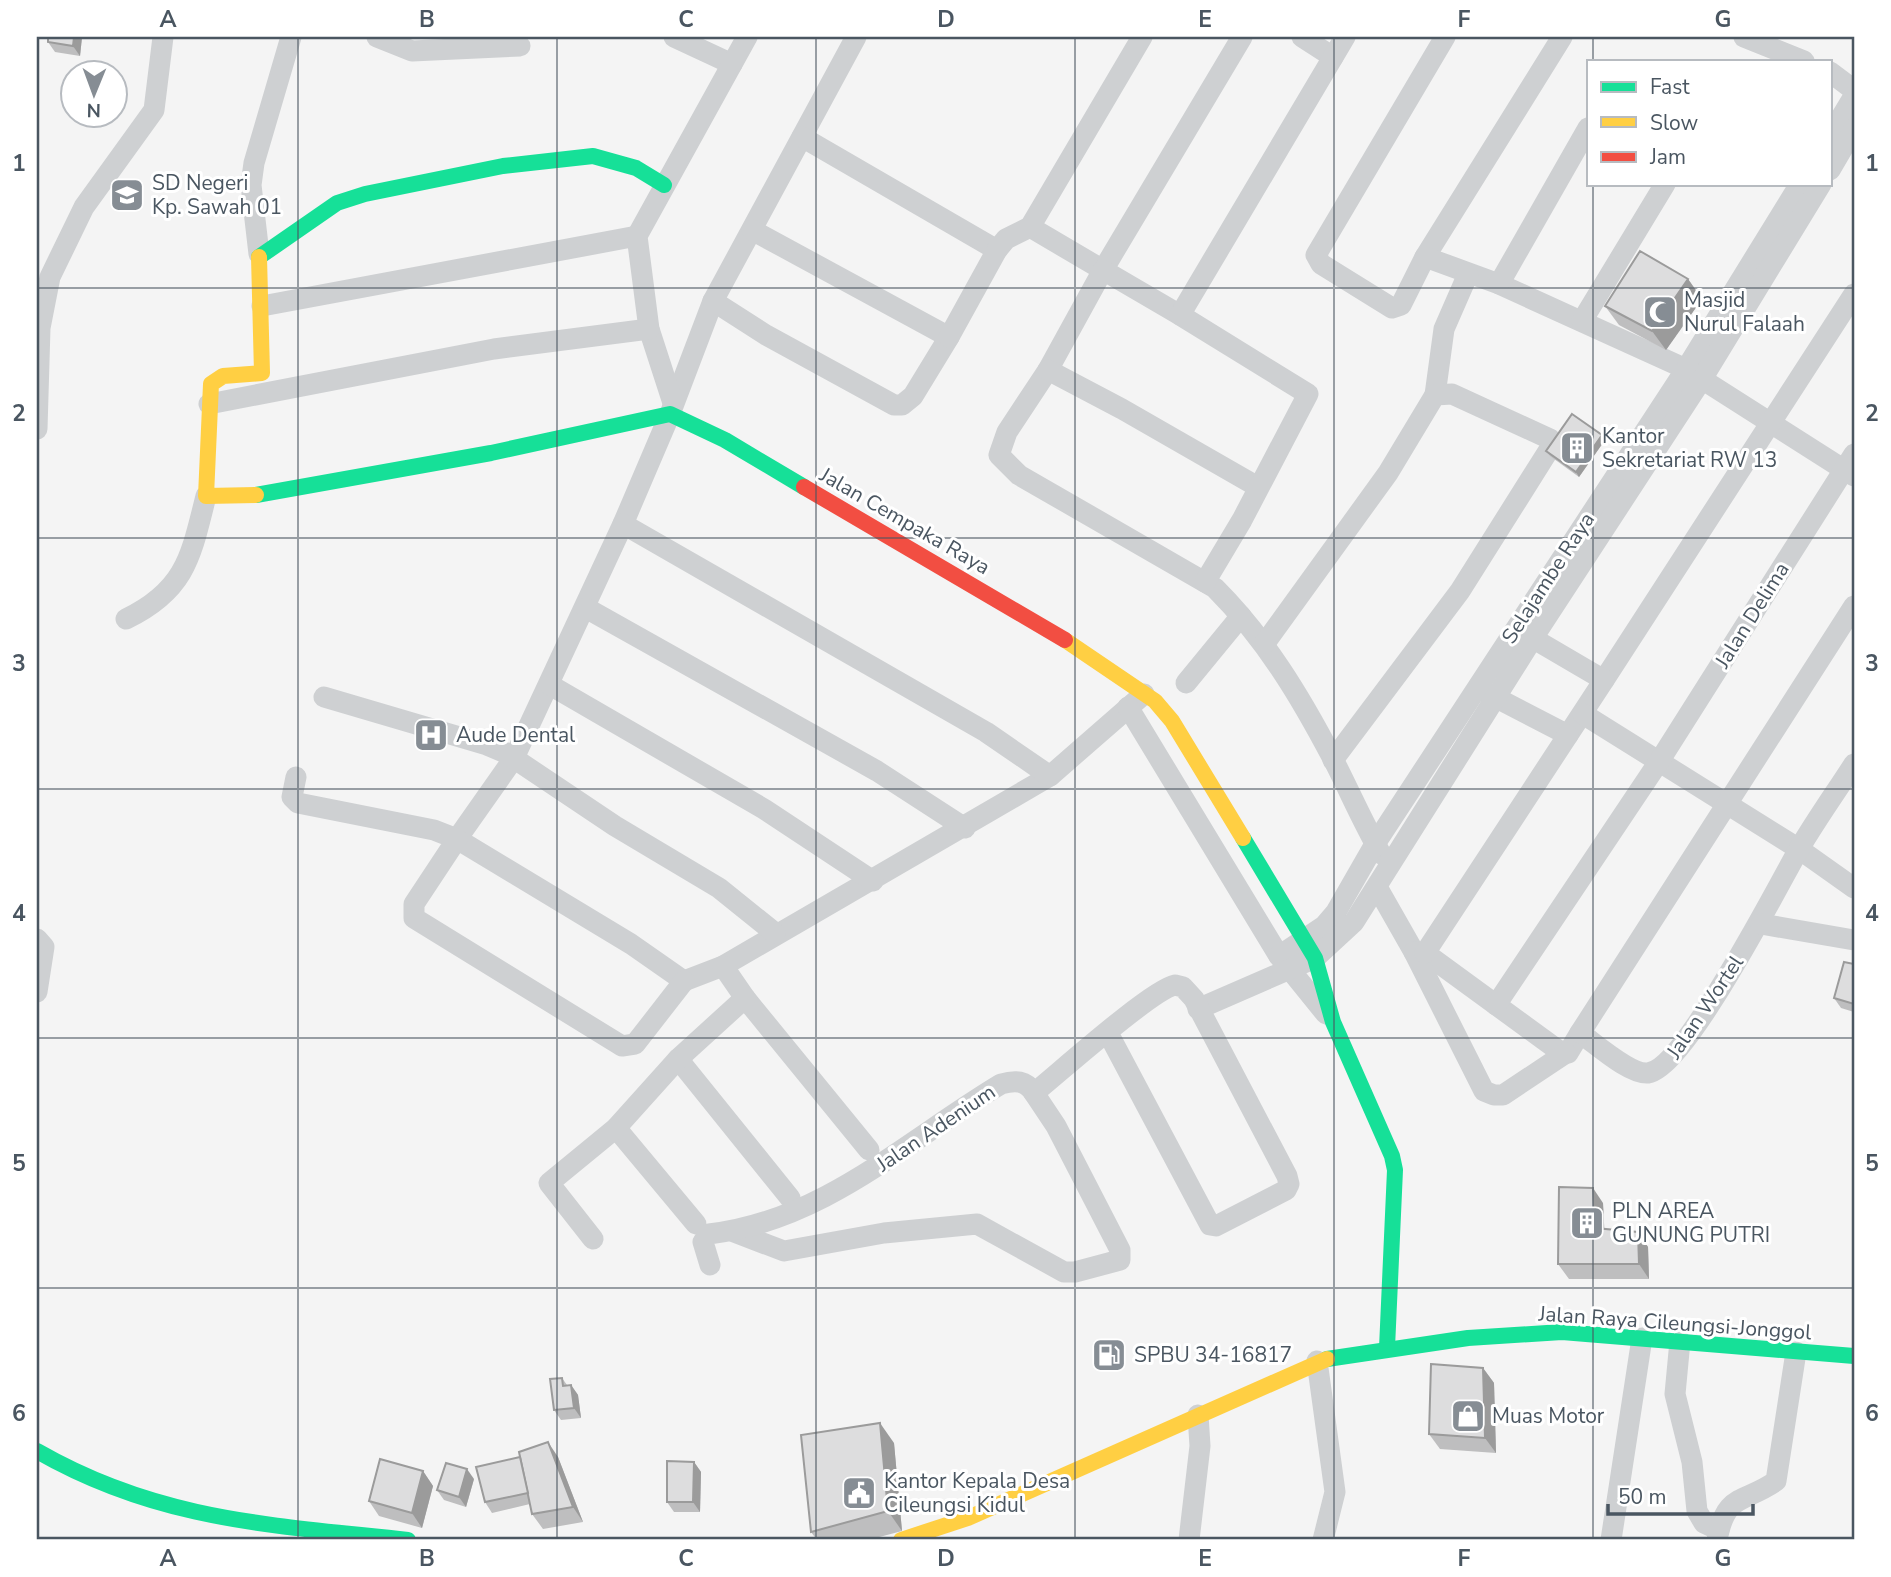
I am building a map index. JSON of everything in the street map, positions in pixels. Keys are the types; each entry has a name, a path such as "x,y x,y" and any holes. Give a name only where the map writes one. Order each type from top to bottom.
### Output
{"street":[{"path":"37,421 38,327 43,275 84,207 154,110 163,37"},
{"path":"126,619 153,606 182,574 190,558 205,496 211,384 217,378 262,373 259,254 251,197 254,163 291,37"},
{"path":"377,37 412,51 520,46"},
{"path":"674,37 732,64"},
{"path":"672,408 649,329 637,236 747,37"},
{"path":"684,981 635,1044 622,1046 414,918 414,904 447,835 550,685 623,524 713,301 856,37"},
{"path":"713,301 766,335 894,405 902,405 913,396 997,250 1006,239 1030,227 1142,37"},
{"path":"1242,37 1103,270 1048,370 1007,432 1000,448 1002,461 1019,475 1222,596 1265,643 1333,760 1388,866"},
{"path":"1301,37 1333,57"},
{"path":"1180,315 1345,37"},
{"path":"1445,37 1316,255 1321,264 1395,308 1447,266 1562,37"},
{"path":"1744,37 1802,60"},
{"path":"1832,74 1854,90"},
{"path":"1832,133 1854,96"},
{"path":"1832,167 1854,129"},
{"path":"1499,284 1587,130"},
{"path":"803,137 997,250"},
{"path":"259,254 337,203 365,194 503,166 593,156 636,168 664,185"},
{"path":"1582,321 1664,186"},
{"name":"Selajambe Raya","path":"1198,1009 1309,949 1336,912 1375,844 1477,688 1524,633 1694,374 1799,186"},
{"path":"1694,374 1820,186"},
{"path":"1030,227 1307,391 1307,401 1258,487 1222,596 1186,682"},
{"path":"752,230 949,337"},
{"path":"262,306 637,236"},
{"path":"1447,266 1499,284 1694,374 1769,424 1851,466"},
{"path":"1265,643 1388,473 1435,395 1444,329 1447,266"},
{"path":"1420,953 1583,714 1854,294"},
{"path":"209,404 494,349 649,329"},
{"path":"1048,370 1258,487"},
{"path":"1333,760 1453,601 1552,445 1547,437 1452,394 1435,395"},
{"path":"205,496 261,495 283,488 491,453 672,408"},
{"name":"Jalan Cempaka Raya","path":"672,408 1114,671 1145,710"},
{"name":"Jalan Delima","path":"1496,1005 1660,760 1851,466"},
{"path":"623,524 975,726 1051,776"},
{"path":"1377,887 1420,953 1483,1091 1494,1096 1503,1095 1566,1053 1580,1034 1854,606"},
{"path":"586,608 877,771 965,828"},
{"path":"1309,949 1354,922 1497,699 1524,633 1605,680"},
{"path":"550,685 764,809 873,881"},
{"path":"1477,688 1568,735"},
{"path":"324,697 502,752 615,826 719,888 775,933"},
{"path":"593,1239 549,1183 616,1128 678,1059 775,933 965,828 1051,776 1145,710"},
{"path":"1145,710 1309,949 1333,1022 1395,1162 1387,1348"},
{"path":"1145,710 1284,963 1333,1022"},
{"path":"1583,714 1799,849 1854,888"},
{"name":"Jalan Wortel","path":"1580,1034 1631,1069 1640,1073 1659,1070 1684,1040 1761,924 1799,849 1854,764"},
{"path":"296,776 292,797 298,803 447,835 631,944 684,981 734,983 869,1150"},
{"path":"1761,924 1854,940"},
{"path":"37,939 44,947 37,992"},
{"path":"1420,953 1566,1053"},
{"path":"734,1232 784,1251 884,1233 973,1223 989,1228 1064,1272 1075,1272 1120,1260 1120,1250 1056,1126 1034,1093 1108,1033 1169,986 1183,987 1198,1009 1289,1184 1286,1190 1216,1226 1207,1220 1108,1033"},
{"path":"678,1059 790,1198"},
{"name":"Jalan Adenium","path":"710,1265 703,1242 705,1237 734,1232 780,1218 841,1191 1001,1084 1021,1082 1028,1085 1034,1093"},
{"path":"616,1128 696,1224"},
{"name":"Jalan Raya Cileungsi-Jonggol","path":"908,1539 968,1518 1317,1361 1387,1348 1468,1338 1562,1332 1854,1356"},
{"path":"1611,1540 1642,1338"},
{"path":"1680,1341 1675,1394 1692,1462 1697,1511 1703,1523 1718,1535 1724,1512 1732,1503 1776,1481 1796,1352"},
{"path":"1317,1361 1335,1492 1323,1540"},
{"path":"1189,1540 1200,1446 1198,1415"},
{"path":"37,1451 93,1483 186,1511 408,1540"}],"building":[{"path":"48,37 74,37 73,46 48,42"},
{"path":"1640,251 1688,279 1652,331 1605,306"},
{"name":"Kantor Sekretariat RW 13","path":"1572,414 1602,435 1576,472 1546,451"},
{"path":"1844,962 1854,964 1854,1004 1834,998"},
{"name":"PLN AREA GUNUNG PUTRI","path":"1559,1187 1593,1188 1595,1228 1638,1232 1639,1264 1558,1264"},
{"name":"Muas Motor","path":"1431,1364 1483,1368 1485,1438 1429,1434"},
{"path":"562,1378 563,1386 571,1385 574,1408 554,1410 550,1379"},
{"name":"Kantor Kepala Desa Cileungsi Kidul","path":"880,1423 888,1511 811,1532 801,1435"},
{"path":"548,1442 573,1507 532,1514 519,1452"},
{"path":"520,1457 528,1493 485,1502 476,1467"},
{"path":"380,1459 423,1471 412,1513 369,1501"},
{"path":"667,1461 694,1462 693,1502 667,1502"},
{"path":"446,1463 467,1469 459,1497 437,1490"}],"traffic: fast":[{"path":"259,257 337,203 365,194 503,166 593,156 636,168 664,185"},
{"path":"256,495 491,453 670,414 725,440 804,487"},
{"path":"1243,838 1315,958 1333,1022 1392,1156 1395,1170 1387,1348"},
{"path":"1327,1359 1468,1338 1562,1332 1854,1356"},
{"path":"37,1451 82,1474 172,1506 263,1524 408,1540"}],"traffic: slow":[{"path":"256,495 206,496 211,384 223,376 262,373 259,257"},
{"path":"1065,640 1155,701 1172,721 1243,838"},
{"path":"901,1540 968,1518 1327,1359"}],"traffic: jam":[{"path":"804,487 1065,640"}],"place":[{"name":"SD Negeri Kp. Sawah 01","path":"127,195"},
{"name":"Masjid Nurul Falaah","path":"1660,312"},
{"name":"Kantor Sekretariat RW 13","path":"1577,448"},
{"name":"Aude Dental","path":"431,735"},
{"name":"PLN AREA GUNUNG PUTRI","path":"1587,1223"},
{"name":"SPBU 34-16817","path":"1109,1355"},
{"name":"Muas Motor","path":"1468,1416"},
{"name":"Kantor Kepala Desa Cileungsi Kidul","path":"859,1493"}]}
